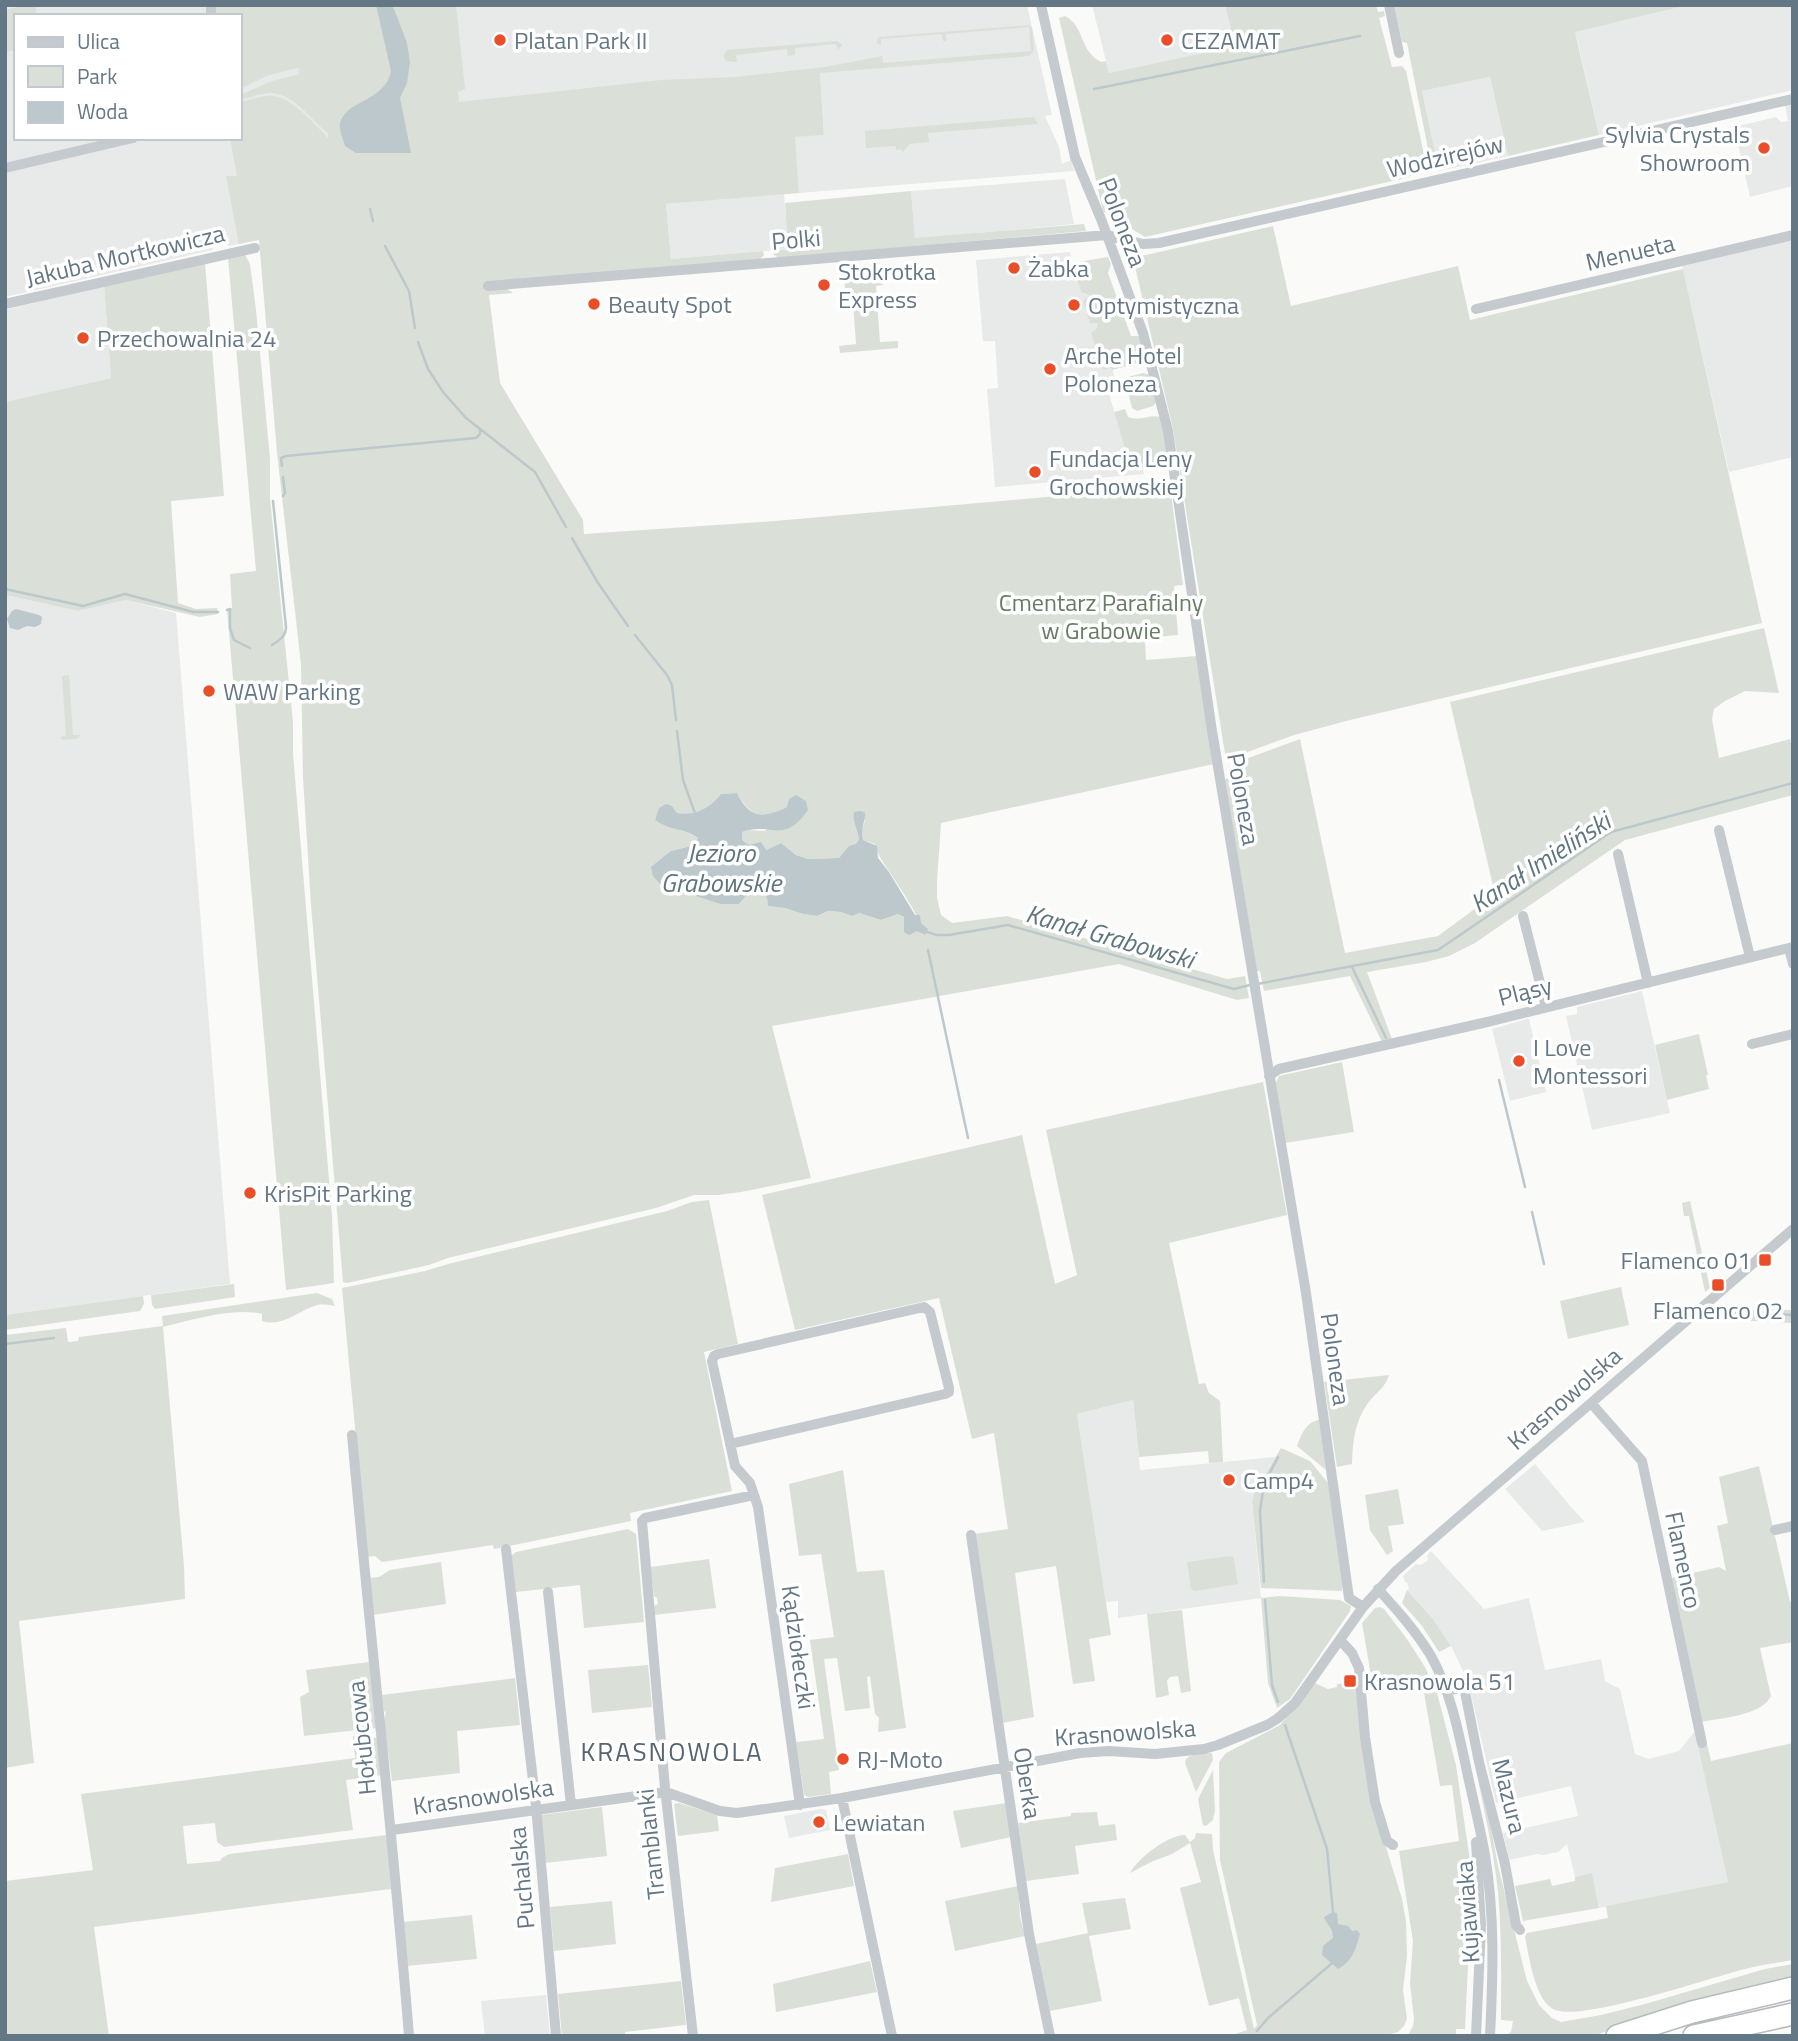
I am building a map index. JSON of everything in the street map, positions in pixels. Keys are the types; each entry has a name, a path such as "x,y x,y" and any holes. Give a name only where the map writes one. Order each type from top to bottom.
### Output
{"highway":[{"path":"1617,2036 1692,2012 1793,1988"},
{"path":"1694,2036 1793,2014"}],"street":[{"name":"Poloneza","path":"1041,5 1075,157 1143,333 1168,430 1212,731 1304,1280 1349,1598 1363,1607"},
{"path":"1388,5 1399,53"},
{"name":"Wodzirejów","path":"1107,235 1143,244 1159,243 1793,99"},
{"path":"5,167 124,140"},
{"name":"Polki","path":"488,286 1107,235"},
{"name":"Menueta","path":"1476,309 1793,235"},
{"name":"Jakuba Mortkowicza","path":"5,304 255,248"},
{"path":"1718,830 1750,957"},
{"path":"1618,854 1648,983"},
{"path":"1522,916 1546,1007"},
{"path":"1791,947 1793,964"},
{"name":"Pląsy","path":"1269,1076 1279,1069 1791,947"},
{"path":"1752,1044 1793,1034"},
{"name":"Krasnowolska","path":"392,1830 666,1792 729,1813 800,1805 1086,1752 1162,1754 1218,1745 1267,1725 1294,1703 1363,1607 1417,1553 1793,1229"},
{"path":"730,1444 946,1394 949,1388 930,1312 924,1307 714,1356 712,1361 734,1466 750,1483 754,1495"},
{"name":"Flamenco","path":"1591,1403 1642,1461 1702,1743"},
{"name":"Hołubcowa","path":"352,1435 392,1830 409,2036"},
{"name":"Tramblanki","path":"693,2036 666,1792 642,1521 645,1518 754,1495"},
{"name":"Kądziołeczki","path":"754,1495 758,1507 800,1805"},
{"path":"1775,1530 1793,1526"},
{"name":"Oberka","path":"971,1535 1029,1934 1050,2036"},
{"name":"Puchalska","path":"506,1549 537,1810 556,2036"},
{"name":"Kujawiaka","path":"1378,1590 1420,1639 1447,1691 1485,1857 1491,1906 1493,1966 1490,2036"},
{"path":"548,1592 571,1805"},
{"path":"1340,1640 1352,1653 1359,1668 1365,1737 1375,1802 1387,1841 1393,1844"},
{"name":"Mazura","path":"1447,1691 1464,1687 1479,1762 1505,1864 1516,1925 1520,1930"},
{"name":"Kujawiaka","path":"1470,1787 1480,1912 1476,2036"},
{"path":"842,1798 892,2036"}],"shaded area":[{"path":"5,5 1027,5 1052,115 1045,116 1059,147 1062,164 1071,160 1074,171 799,193 794,137 824,134 820,73 446,195 239,244 215,244 212,250 5,297"},
{"name":"CEZAMAT","path":"1092,5 1225,5 1235,46 1109,73"},
{"path":"1403,5 1614,5 1618,22 1689,5 1793,5 1793,90 1599,135 1577,38"},
{"path":"1490,77 1508,156 1439,171 1422,91"},
{"path":"1793,103 1793,186 1750,197 1734,127 1776,117 1781,122 1788,121 1785,104"},
{"path":"1065,179 1074,224 915,239 911,191"},
{"path":"784,194 788,249 671,259 666,204"},
{"path":"1793,239 1793,457 1729,472 1682,265"},
{"name":"Arche Hotel Poloneza","path":"1070,252 1081,292 1089,295 1098,323 1095,331 1103,370 1112,368 1118,391 1109,394 1131,468 1142,467 1144,474 995,487 987,389 998,388 995,341 983,341 976,260"},
{"path":"104,286 111,378 5,402 5,310"},
{"path":"5,595 78,611 126,600 176,613 230,1284 5,1315"},
{"path":"1642,991 1670,1113 1592,1130 1566,1016 1577,1014 1577,1007"},
{"name":"I Love Montessori","path":"1529,1019 1546,1092 1510,1101 1492,1029"},
{"path":"1133,1400 1140,1470 1275,1457 1255,1491 1252,1502 1261,1598 1118,1618 1118,1601 1106,1602 1077,1414"},
{"path":"1535,1464 1585,1522 1542,1531 1505,1489"},
{"path":"1431,1551 1484,1609 1529,1598 1545,1670 1601,1659 1605,1681 1620,1689 1635,1754 1649,1759 1679,1751 1695,1731 1728,1882 1599,1908 1592,1874 1575,1877 1567,1844 1558,1852 1509,1860 1503,1833 1578,1816 1571,1786 1496,1803 1468,1681 1451,1646 1433,1619 1407,1590 1407,1582 1403,1576 1416,1564 1421,1565 1428,1560 1427,1556"},
{"path":"826,1810 830,1830 789,1838 784,1816"},
{"path":"546,1995 550,2036 485,2036 481,2001"}],"green space":[{"path":"37,5 35,14 14,14 14,50 5,52 5,10"},
{"name":"Cmentarz Parafialny w Grabowie","path":"215,5 456,5 465,89 458,92 459,102 661,80 736,77 825,67 882,56 883,63 1031,51 1029,27 946,34 946,41 943,41 942,34 881,39 881,46 876,42 879,37 1029,25 1032,28 1034,50 1029,56 820,73 824,135 795,137 799,193 666,204 671,259 763,251 764,255 760,259 507,289 513,293 489,295 500,383 583,520 584,534 775,521 1170,486 1183,585 1174,586 1178,635 1145,638 1146,660 1197,656 1214,764 941,823 937,898 941,915 952,923 1007,916 1227,979 1245,976 1249,998 1237,1000 1119,964 772,1026 811,1178 741,1192 694,1195 656,1208 448,1258 429,1265 343,1282 311,905 303,778 301,664 277,453 259,240 239,244 226,176 237,176 230,140 242,140 242,102 265,96 281,98 303,113 328,138 328,133 301,107 285,97 268,93 242,99 242,94 272,81 299,74 298,68 269,75 242,88 242,14 215,14","holes":["737,793 747,807 764,815 787,807 765,831 742,832 742,840 766,850 781,843 796,855 808,859 839,858 860,840 856,827 865,820 861,834 863,840 875,844 914,911 924,935 898,914 881,920 859,913 852,916 828,911 817,916 768,906 761,888 752,889 739,904 720,904 691,894 671,851 691,846 698,838 655,819 672,806 677,813 697,813 707,808 721,794"]},
{"path":"1225,5 1376,5 1378,12 1384,11 1385,16 1379,18 1392,67 1402,66 1406,71 1425,159 1419,172 1406,178 1145,237 1103,211 1059,18 1065,16 1071,20 1089,52 1101,62 1106,61 1109,73 1235,46"},
{"path":"1394,5 1689,5 1575,32 1599,135 1508,156 1490,77 1422,91 1439,171 1432,169 1407,43 1402,42"},
{"path":"837,41 842,45 838,50 836,44 795,48 795,55 788,56 787,49 736,55 737,62 726,61 723,56 727,50"},
{"path":"1034,117 1038,124 928,133 929,142 910,144 902,153 902,149 896,150 896,146 866,148 865,131"},
{"path":"911,191 915,238 1084,224 1086,231 779,258 774,255 773,251 788,249 785,203"},
{"path":"1273,226 1291,306 1458,266 1470,320 1683,269 1762,623 1350,720 1294,735 1226,760 1173,429 1133,258"},
{"path":"245,255 250,264 256,310 270,459 270,498 293,722 293,754 332,1215 334,1283 286,1290 227,609 232,608 230,574 256,571 228,258"},
{"path":"1108,257 1111,264 1108,273 1131,336 1139,336 1146,361 1103,370 1091,333 1098,323 1090,323 1083,300 1090,297 1081,292 1072,263"},
{"path":"205,263 224,496 171,501 178,603 196,609 217,608 218,614 200,617 126,600 78,611 5,595 5,402 111,378 104,286"},
{"path":"882,276 883,285 876,286 880,342 898,341 898,348 840,353 839,346 856,344 852,288 845,288 844,279"},
{"path":"1143,373 1150,375 1157,401 1153,406 1137,411 1132,408 1125,380"},
{"path":"1125,409 1128,417 1161,417 1170,466 1131,468 1114,412"},
{"path":"1764,628 1779,693 1745,691 1714,709 1712,719 1719,758 1790,739 1793,753 1793,795 1625,840 1475,943 1449,956 1367,972 1392,1039 1382,1042 1350,976 1264,991 1260,971 1256,971 1224,780 1237,773 1235,763 1300,739 1345,953 1438,936 1495,894 1450,702"},
{"path":"69,675 73,735 81,735 77,739 63,740 60,737 66,736 62,676"},
{"path":"1699,1034 1709,1089 1667,1100 1655,1045"},
{"path":"1342,1062 1354,1132 1285,1143 1275,1085 1279,1076"},
{"path":"1263,1082 1287,1215 1169,1243 1199,1384 1205,1383 1209,1393 1220,1401 1223,1462 1209,1463 1208,1451 1139,1457 1133,1400 1077,1414 1111,1635 1089,1639 1095,1681 1073,1684 1056,1566 1015,1573 1034,1717 1002,1723 974,1534 1008,1529 994,1433 972,1439 939,1298 795,1330 762,1195 1022,1135 1055,1284 1077,1275 1046,1130"},
{"path":"709,1200 738,1344 704,1352 732,1491 630,1513 631,1521 494,1549 493,1545 382,1562 375,1556 367,1557 342,1288 425,1271 667,1211 692,1202"},
{"path":"1690,1201 1710,1288 1705,1292 1689,1216 1684,1216 1682,1203"},
{"path":"234,1284 235,1297 155,1309 152,1305 151,1295"},
{"path":"1621,1287 1629,1325 1568,1339 1560,1301"},
{"path":"317,1293 332,1299 335,1306 317,1305 290,1318 269,1323 262,1321 262,1314 238,1312 212,1315 163,1327 185,1599 19,1621 34,1763 5,1768 5,1335 66,1328 68,1342 78,1341 79,1337 163,1326 162,1316"},
{"path":"143,1296 144,1304 140,1311 5,1330 5,1315"},
{"path":"1734,1309 1793,1310 1793,1323 1731,1320"},
{"path":"1389,1375 1362,1412 1354,1437 1352,1464 1337,1467 1324,1382"},
{"path":"1319,1420 1326,1470 1297,1446 1307,1426"},
{"path":"1281,1448 1310,1461 1328,1483 1342,1591 1261,1588 1252,1502 1255,1491"},
{"path":"1759,1466 1790,1602 1793,1601 1793,1642 1760,1648 1771,1696 1766,1703 1740,1715 1701,1722 1671,1578 1719,1567 1726,1571 1717,1526 1728,1523 1719,1477"},
{"path":"843,1470 857,1572 884,1570 906,1728 878,1732 879,1718 875,1714 870,1676 867,1677 870,1708 845,1711 837,1658 824,1659 839,1770 829,1772 831,1794 808,1797 804,1795 796,1742 824,1739 810,1640 834,1637 821,1554 799,1556 789,1484"},
{"path":"1398,1489 1404,1524 1388,1526 1393,1551 1387,1555 1370,1530 1365,1495"},
{"path":"628,1529 636,1534 644,1622 584,1628 580,1585 516,1592 511,1556 516,1552"},
{"path":"1230,1556 1234,1560 1238,1584 1195,1591 1191,1589 1187,1562"},
{"path":"709,1559 716,1608 654,1615 654,1606 658,1604 654,1596 650,1567"},
{"path":"441,1562 446,1604 373,1615 369,1578 379,1577 390,1570"},
{"path":"1407,1590 1433,1619 1451,1646 1439,1652 1422,1626 1402,1603"},
{"path":"1280,1596 1340,1600 1351,1606 1290,1699 1277,1708 1268,1683 1261,1598"},
{"path":"1380,1607 1407,1639 1425,1667 1437,1693 1456,1765 1470,1861 1471,1902 1465,2029 1456,2029 1456,2036 1408,2035 1414,2019 1410,1983 1413,1941 1399,1851 1459,1841 1452,1785 1440,1786 1420,1676 1372,1682 1362,1623 1375,1608"},
{"path":"1182,1610 1191,1691 1181,1693 1178,1676 1170,1677 1167,1681 1169,1695 1156,1698 1147,1614"},
{"path":"369,1662 376,1728 304,1736 300,1697 309,1692 306,1670"},
{"path":"648,1665 652,1707 592,1713 588,1670"},
{"path":"515,1678 520,1725 457,1731 460,1773 392,1781 382,1695"},
{"path":"1358,1681 1385,1844 1406,1921 1407,1956 1403,1990 1407,2019 1398,2032 1383,2036 1229,2036 1247,2030 1239,1998 1209,2006 1180,1888 1201,1882 1190,1843 1130,1873 1146,1854 1170,1839 1185,1835 1190,1842 1196,1833 1212,1834 1213,1850 1254,2029 1257,2025 1220,1860 1219,1762 1226,1753 1280,1725 1315,1683 1328,1689 1337,1687 1337,1684"},
{"path":"353,1736 377,1738 382,1775 346,1780 353,1830 224,1847 217,1842 215,1823 183,1826 187,1864 220,1861 229,1854 387,1835 391,1889 94,1927 109,2036 5,2036 5,1881 93,1870 81,1794 355,1758"},
{"path":"1793,1743 1793,1960 1751,1968 1592,2010 1570,2012 1555,2010 1548,2005 1542,1998 1534,1978 1525,1937 1527,1933 1608,1918 1606,1906 1728,1882 1698,1746 1707,1744 1711,1761"},
{"path":"1212,1753 1213,1760 1196,1792 1185,1763 1189,1757"},
{"path":"1213,1770 1215,1811 1213,1820 1206,1826 1203,1825 1198,1799"},
{"path":"1476,1770 1481,1774 1498,1866 1527,1981 1539,2005 1552,2018 1561,2022 1601,2015 1765,1969 1793,1964 1793,1981 1697,2003 1592,2036 1505,2036 1511,2032 1513,2021 1501,2020 1498,1892"},
{"path":"679,1803 717,1815 719,1831 678,1836 674,1804"},
{"path":"1006,1803 1011,1837 961,1848 953,1811"},
{"path":"602,1807 607,1856 545,1863 541,1815"},
{"path":"1097,1812 1099,1826 1115,1824 1117,1840 1075,1846 1079,1874 1026,1881 1018,1823 1071,1816 1071,1813"},
{"path":"848,1854 854,1886 771,1902 775,1868"},
{"path":"1592,1873 1599,1908 1523,1921 1515,1886 1550,1879 1552,1886 1575,1881 1575,1877"},
{"path":"1018,1886 1020,1917 1025,1936 955,1951 945,1901"},
{"path":"1125,1898 1131,1929 1089,1936 1102,2001 1050,2011 1036,1944 1088,1933 1082,1903"},
{"path":"612,1901 616,1944 554,1951 550,1907"},
{"path":"472,1915 477,1959 407,1966 403,1922"},
{"path":"870,1961 877,1992 776,2012 773,1984"},
{"path":"681,1981 686,2025 625,2032 625,2036 562,2036 558,1994"}],"water":[{"path":"376,5 391,5 407,43 410,62 407,83 400,98 411,153 356,153 345,146 341,132 340,123 344,115 381,89 391,71"},
{"path":"16,609 39,615 42,617 41,624 18,630 10,628 7,619"},
{"name":"Jezioro Grabowskie","path":"737,793 752,812 758,814 787,807 789,799 796,795 806,801 808,810 791,827 784,830 752,829 742,832 742,840 749,845 761,842 766,850 781,843 796,855 808,859 839,858 849,846 859,840 854,812 865,813 863,840 877,846 878,858 915,915 920,915 921,923 928,929 925,935 917,931 909,935 904,932 904,917 898,914 881,920 859,913 852,916 828,911 817,916 803,914 768,906 767,898 760,888 752,889 739,904 720,904 660,884 653,876 651,867 671,851 691,846 698,838 655,820 659,808 666,804 672,806 677,813 696,812 707,807 721,794"},
{"path":"1333,1912 1337,1913 1338,1924 1348,1926 1352,1931 1357,1930 1360,1934 1350,1959 1338,1969 1322,1955 1323,1946 1333,1938 1324,1917"}],"waterway":[{"path":"1094,89 1360,36"},
{"name":"Kanał Grabowski","path":"370,209 373,221"},
{"name":"Kanał Grabowski","path":"385,246 409,291 415,328"},
{"name":"Kanał Grabowski","path":"418,342 428,369 443,392 466,418 535,472 566,527"},
{"path":"282,466 281,458 286,456 476,438 480,430"},
{"path":"283,477 283,496"},
{"path":"272,645 282,638 286,627 273,501"},
{"name":"Kanał Grabowski","path":"572,538 598,583 628,626"},
{"path":"5,589 83,606 125,594 193,612 218,612"},
{"path":"227,610 230,609 230,628 234,640 250,648"},
{"name":"Kanał Grabowski","path":"635,635 672,685 676,720"},
{"name":"Kanał Grabowski","path":"677,731 683,780 696,816"},
{"name":"Kanał Imieliński","path":"1257,984 1438,950 1611,832 1793,783"},
{"name":"Kanał Grabowski","path":"924,931 949,935 1008,925 1234,989 1250,985"},
{"path":"928,950 968,1138"},
{"name":"Kanał Grabowski","path":"1352,967 1386,1038"},
{"name":"Kanał Grabowski","path":"1499,1080 1525,1187"},
{"name":"Kanał Grabowski","path":"1532,1212 1544,1264"},
{"name":"Kanał Grabowski","path":"1734,1312 1793,1315"},
{"path":"5,1344 54,1338"},
{"path":"1264,1582 1260,1511 1264,1484 1278,1457"},
{"path":"1265,1600 1272,1685 1278,1702"},
{"path":"1285,1725 1327,1849 1333,1912"},
{"path":"1257,2031 1268,2018 1331,1964"}],"place":[{"name":"Platan Park II","path":"500,40"},
{"name":"CEZAMAT","path":"1167,40"},
{"name":"Sylvia Crystals Showroom","path":"1764,148"},
{"name":"Żabka","path":"1014,268"},
{"name":"Stokrotka Express","path":"824,285"},
{"name":"Beauty Spot","path":"594,304"},
{"name":"Optymistyczna","path":"1074,305"},
{"name":"Przechowalnia 24","path":"83,338"},
{"name":"Arche Hotel Poloneza","path":"1050,369"},
{"name":"Fundacja Leny Grochowskiej","path":"1035,472"},
{"name":"WAW Parking","path":"209,691"},
{"name":"I Love Montessori","path":"1519,1061"},
{"name":"KrisPit Parking","path":"250,1193"},
{"name":"Flamenco 01","path":"1765,1260"},
{"name":"Flamenco 02","path":"1718,1285"},
{"name":"Camp4","path":"1229,1480"},
{"name":"Krasnowola 51","path":"1350,1681"},
{"name":"RJ-Moto","path":"843,1759"},
{"name":"Lewiatan","path":"819,1822"}],"district":[{"name":"KRASNOWOLA","path":"672,1751"}]}
